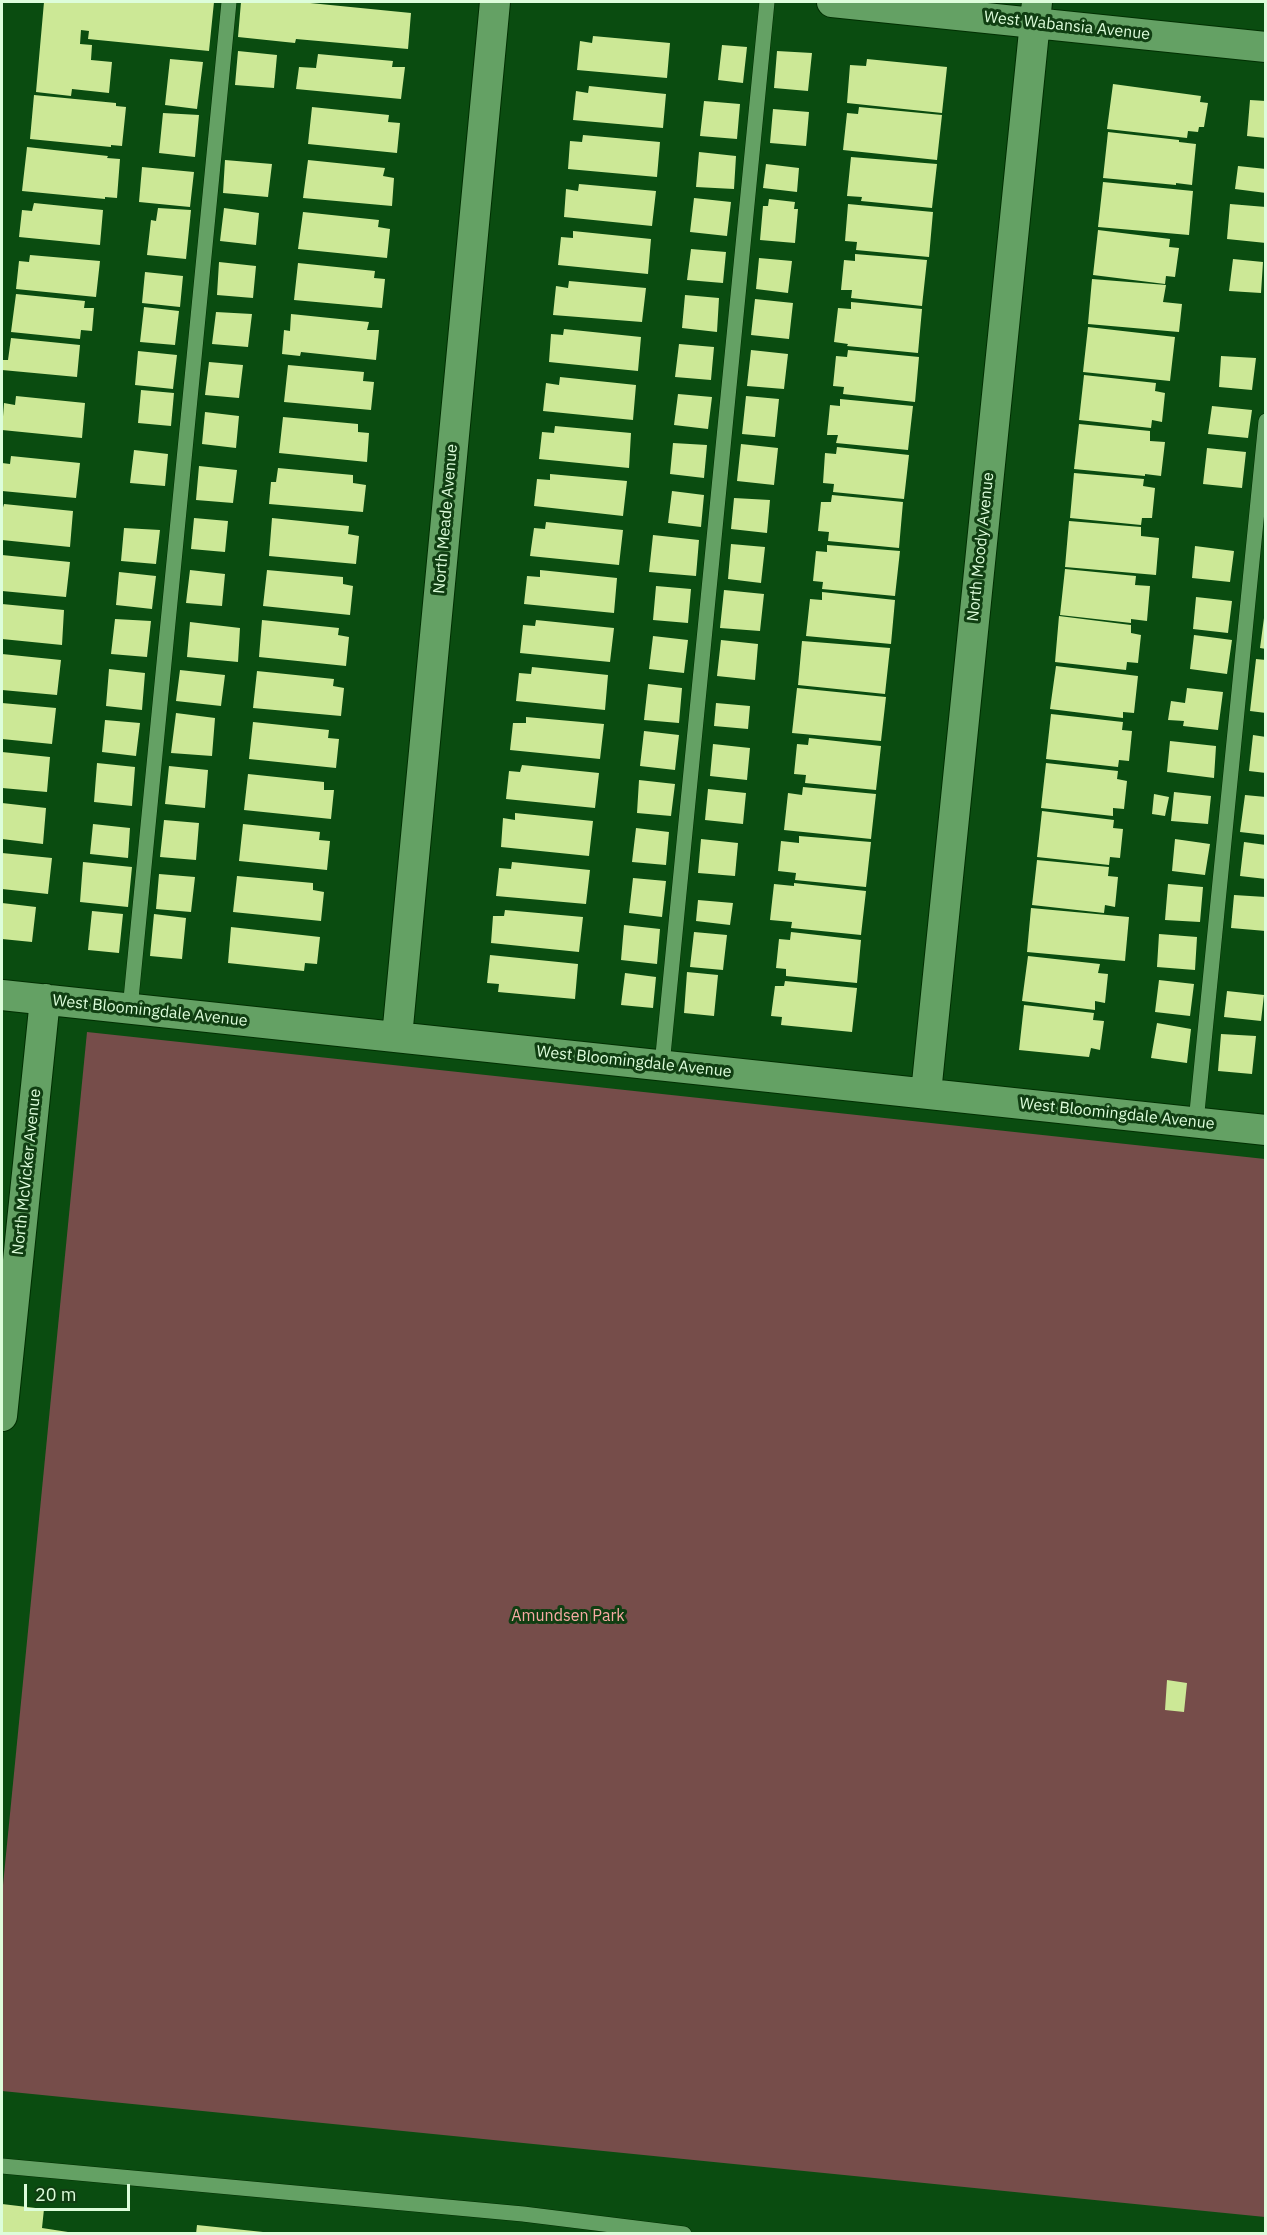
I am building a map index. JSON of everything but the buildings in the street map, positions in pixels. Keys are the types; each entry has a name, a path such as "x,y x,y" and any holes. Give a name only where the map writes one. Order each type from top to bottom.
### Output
{"street":[{"name":"North Meade Avenue","path":"397,1037 495,2"},
{"name":"West Wabansia Avenue","path":"832,2 1036,12 1266,47"},
{"name":"North Moody Avenue","path":"926,1093 1036,12"},
{"name":"West Bloomingdale Avenue","path":"2,995 1266,1130"},
{"name":"North McVicker Avenue","path":"2,1416 45,999"}],"lane":[{"path":"129,1009 229,2"},
{"path":"662,1065 767,2"},
{"path":"1196,1122 1266,421"},
{"path":"2,2166 523,2214 684,2234"}],"green space":[{"name":"Amundsen Park","path":"87,1032 1265,1159 1265,2217 2,2091 2,1895"}]}
